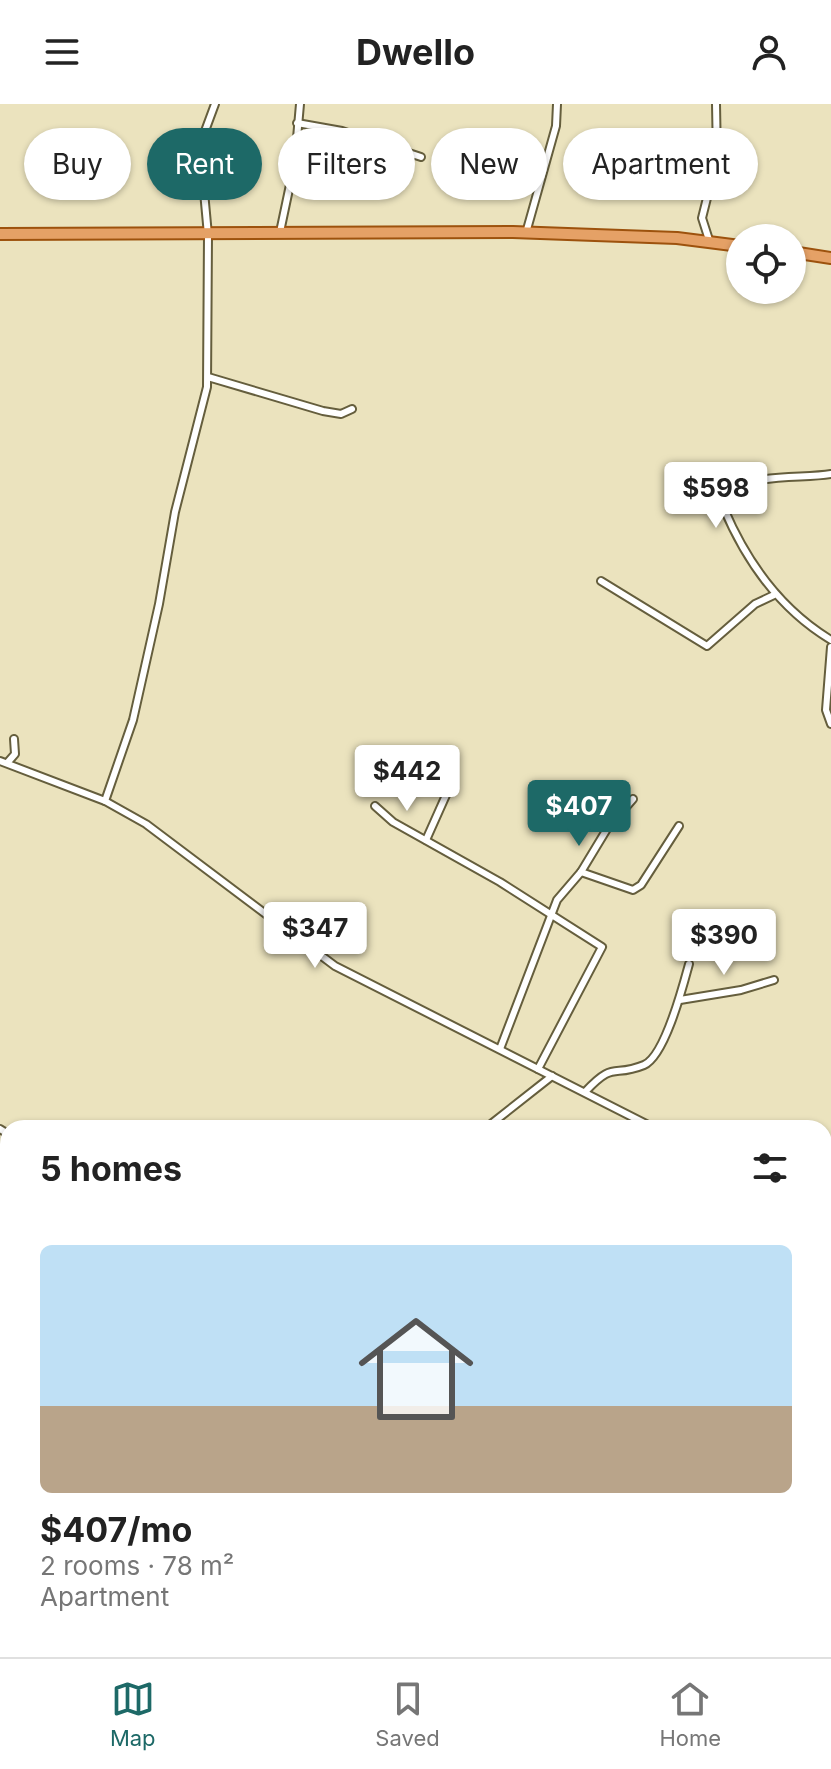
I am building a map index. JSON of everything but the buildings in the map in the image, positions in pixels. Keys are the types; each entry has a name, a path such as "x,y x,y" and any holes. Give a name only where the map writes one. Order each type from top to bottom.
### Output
{"main road":[{"path":"0,234 526,233 677,238 726,245"},
{"path":"806,254 831,258"}],"street":[{"path":"105,801 133,720 159,604 168,541 208,377 208,235 202,170 205,131 215,104"},
{"path":"280,232 295,161 300,104"},
{"path":"526,233 556,126 557,104"},
{"path":"710,243 702,218 717,158 716,104"},
{"path":"297,123 342,131 421,157"},
{"path":"208,377 323,411 341,414 352,409"},
{"path":"831,474 756,481 727,495 722,504 734,535 774,595 831,640"},
{"path":"601,581 697,643 707,646 755,604 774,595"},
{"path":"831,647 826,710 831,724"},
{"path":"4,761 15,754 14,739"},
{"path":"4,761 105,801 157,832 335,966 639,1120"},
{"path":"426,840 451,784"},
{"path":"500,1049 550,915 607,829 633,799"},
{"path":"375,806 393,822 603,949 538,1069"},
{"path":"581,872 633,890 641,885 679,826"},
{"path":"585,1092 605,1071 641,1066 652,1060 680,1000 689,964"},
{"path":"680,1000 741,990 774,980"},
{"path":"496,1120 552,1076"}]}
